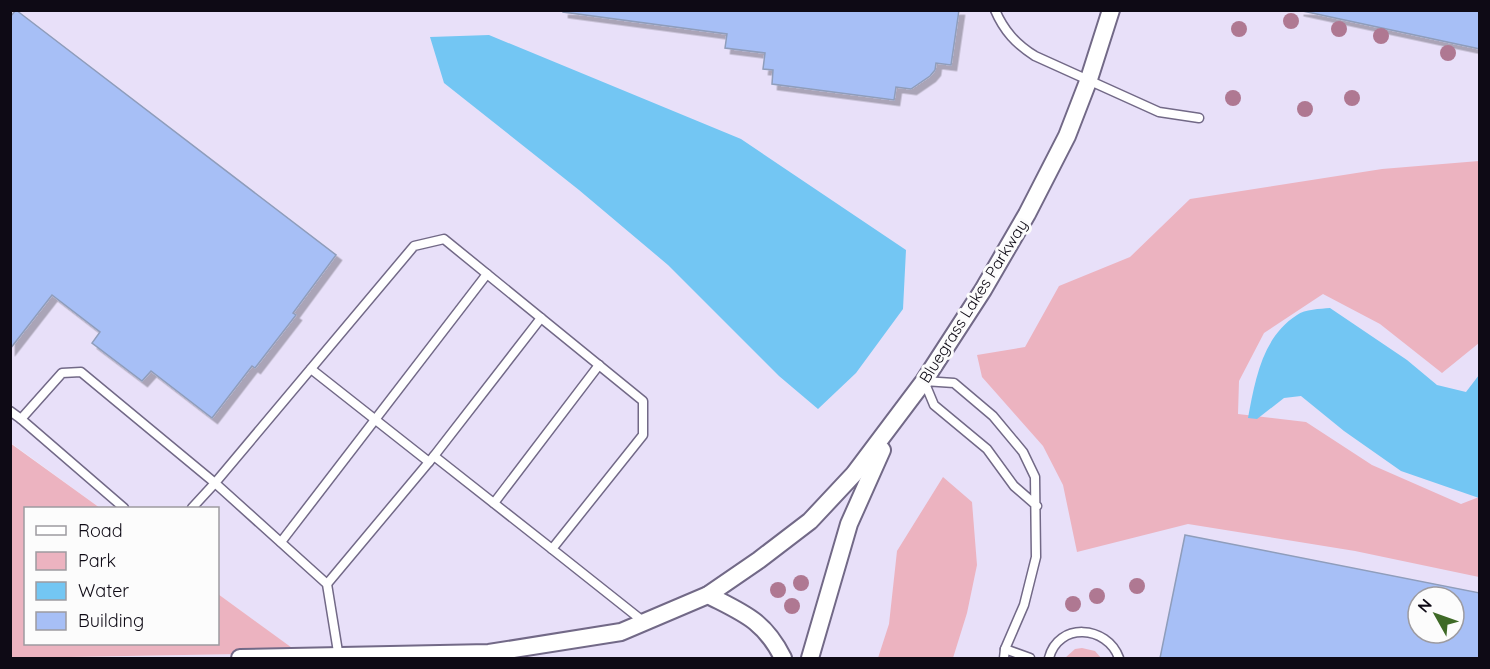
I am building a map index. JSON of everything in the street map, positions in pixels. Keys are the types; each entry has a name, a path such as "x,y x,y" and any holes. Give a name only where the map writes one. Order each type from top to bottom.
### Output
{"street":[{"name":"Bluegrass Lakes Parkway","path":"240,658 489,653 621,632 708,595 759,560 810,521 854,474 924,381 983,290 1027,214 1066,136 1089,80 1111,10"},
{"name":"Bluegrass Lakes Parkway","path":"810,658 852,516 895,421"},
{"path":"708,595 753,618 767,632 783,658"}],"lane":[{"path":"994,10 1008,34 1021,47 1035,56 1159,112 1198,118"},
{"path":"193,507 414,246 444,239 643,401 643,435 552,549"},
{"path":"281,542 487,274"},
{"path":"327,584 431,459 541,318"},
{"path":"494,503 599,365"},
{"path":"311,369 375,419 494,503 644,622"},
{"path":"21,418 62,373 81,372 215,483 327,584 339,657"},
{"path":"1030,658 1005,654 1024,604 1036,557 1037,506 1035,477 1023,452 993,416 954,383 924,381 934,405 987,449 1014,486 1037,506"},
{"path":"10,411 123,507"},
{"path":"1049,658 1057,642 1068,635 1092,632 1104,637 1113,646 1119,658"}],"shaded area":[{"path":"11,11 1479,11 1479,658 11,658 298,653 219,595 219,507 99,507 11,443"}],"green space":[{"path":"1479,161 1479,343 1442,373 1380,324 1323,294 1264,333 1239,381 1238,414 1306,422 1372,465 1461,504 1479,497 1479,577 1355,551 1188,524 1077,552 1063,485 1043,446 982,377 977,355 1025,347 1059,286 1130,257 1190,199 1382,169"},
{"path":"10,443 99,507 24,507 24,645 219,645 219,595 299,653 11,658"},
{"path":"943,477 972,502 977,565 967,613 953,658 878,658 889,624 897,551"},
{"path":"1075,649 1095,651 1101,658 1065,658"}],"water":[{"path":"489,35 741,139 906,250 903,309 856,373 818,409 779,376 668,265 579,190 444,83 430,37"},
{"path":"1330,308 1407,360 1437,385 1466,392 1479,375 1479,498 1401,471 1344,431 1301,396 1284,398 1257,419 1248,418 1257,375 1276,335 1285,324 1300,313"}],"building":[{"path":"16,10 336,255 293,313 296,315 255,368 252,366 212,418 151,371 142,381 92,343 100,332 52,295 10,349 10,17"},
{"path":"563,10 959,10 951,65 936,63 935,70 930,76 911,89 896,87 894,100 772,84 773,70 763,69 765,53 725,48 727,34 563,12"},
{"path":"1298,10 1480,10 1480,49"},
{"path":"1185,535 1439,585 1406,585 1406,645 1466,645 1466,590 1480,593 1480,658 1160,658"}]}
